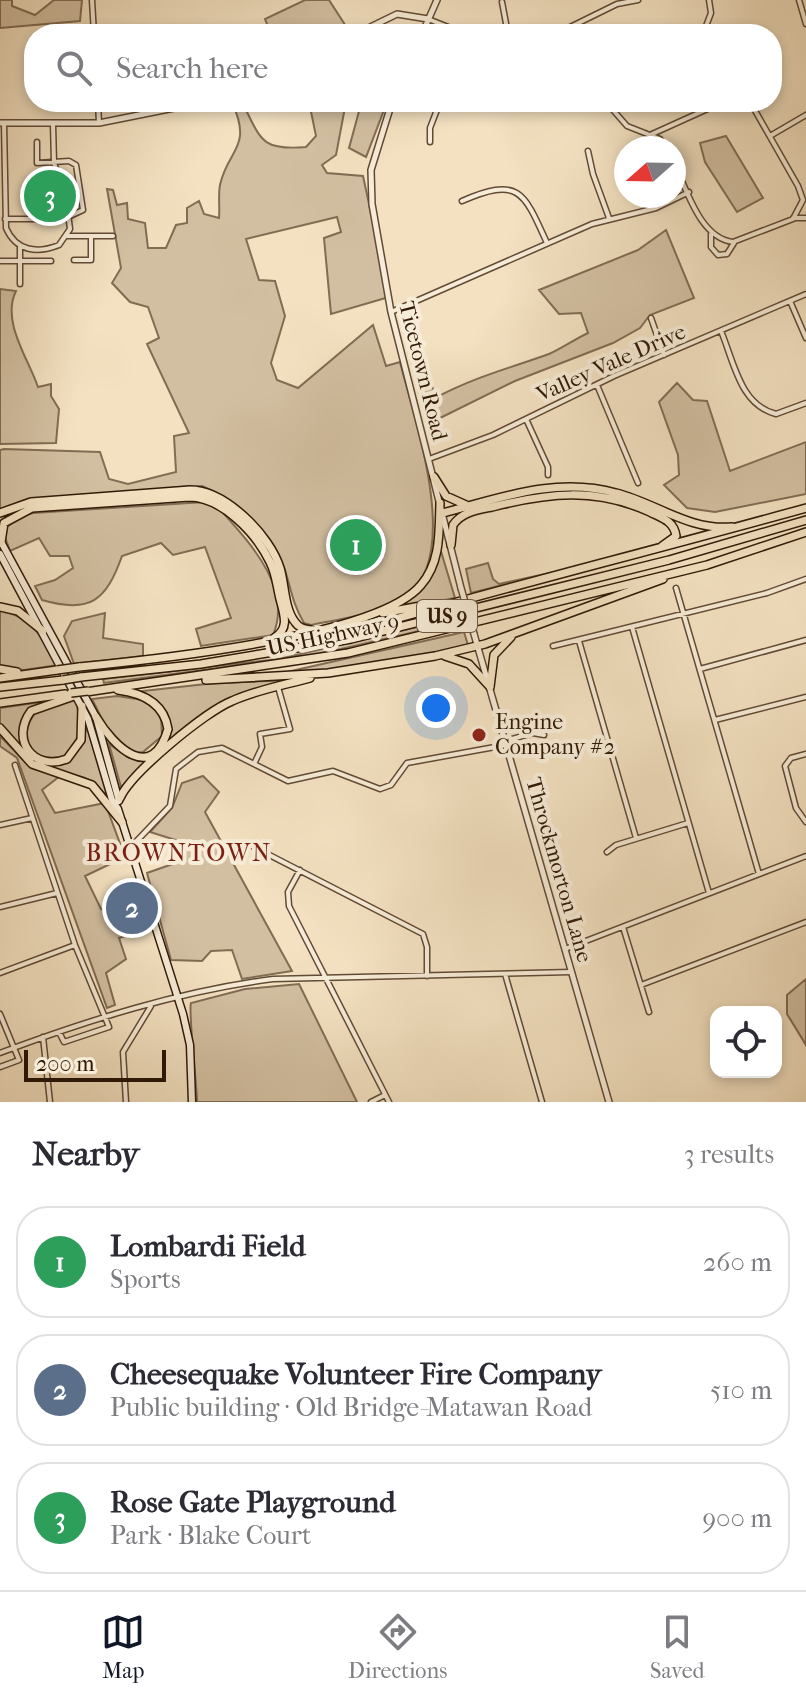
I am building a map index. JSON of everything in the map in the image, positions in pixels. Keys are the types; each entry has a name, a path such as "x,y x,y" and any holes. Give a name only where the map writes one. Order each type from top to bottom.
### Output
{"highway":[{"path":"434,477 450,499 472,505"},
{"path":"443,513 539,488 579,486 617,493 704,526 731,527 777,516"},
{"path":"0,513 35,502 190,490 215,494 232,506 269,547 279,566 293,619 300,627 313,630"},
{"path":"451,545 453,525 467,513 534,496 572,493 625,502 671,524 674,539 645,553"},
{"path":"1,541 4,523 29,509 189,497 209,500 231,514 272,564 285,623 279,635 265,643"},
{"path":"0,678 191,656 265,643 400,603 425,581 437,554 440,503"},
{"path":"283,653 461,599 645,553 806,508"},
{"name":"US Highway 9","path":"0,687 283,653 449,616 742,540 806,520"},
{"name":"US Highway 9","path":"0,703 165,682 348,653 707,565 806,532"},
{"path":"165,682 328,673 435,656 478,646 586,604 707,565"},
{"path":"353,619 461,599"},
{"path":"0,607 18,611 43,631"},
{"path":"490,687 494,655 516,633"},
{"path":"435,656 451,656 465,661 490,687"},
{"path":"0,669 36,672"},
{"path":"120,798 132,778 215,709 235,699 328,673"},
{"path":"96,717 116,748 126,754 148,754 165,739 166,718 159,707 131,692 108,689"},
{"path":"72,695 40,706 25,719 23,740 26,750 35,759 57,762 75,751 83,726 82,706"},
{"path":"0,728 32,764 92,785 122,822"}],"main road":[{"path":"1,541 96,717 120,798 118,809"},
{"path":"0,554 82,706 99,748 112,800 118,809 178,998 190,1045 192,1102"}],"street":[{"path":"92,0 94,24"},
{"path":"426,24 437,0"},
{"path":"576,24 617,4 638,0"},
{"path":"707,24 711,13 709,0"},
{"path":"799,0 806,24"},
{"path":"502,2 506,24"},
{"path":"376,24 397,14 441,24"},
{"path":"98,112 99,123"},
{"path":"113,236 68,236 48,249 20,247 9,236 2,179 2,123 99,123 154,112"},
{"name":"Ticetown Road","path":"389,112 369,180 391,312 478,646"},
{"path":"430,142 430,128 436,112"},
{"path":"615,112 627,126 650,135 701,112"},
{"path":"754,112 804,199 793,218"},
{"path":"770,136 806,115"},
{"path":"53,124 54,163 70,216 68,236"},
{"path":"37,142 37,163 73,162 76,165 83,210 70,216"},
{"path":"588,151 609,218"},
{"path":"686,186 710,232 712,250 718,255 727,254 735,241"},
{"path":"462,201 486,190 512,189 524,196 547,243"},
{"path":"5,219 37,219 37,191"},
{"path":"391,312 609,218 656,208 689,192"},
{"path":"710,232 725,241 735,241 793,218 806,218"},
{"path":"74,260 91,260 91,236"},
{"path":"20,247 20,284"},
{"path":"0,261 51,261"},
{"name":"Valley Vale Drive","path":"429,459 806,294"},
{"path":"790,301 806,338"},
{"path":"651,318 664,355"},
{"path":"721,331 748,398 757,407 776,414 806,403"},
{"path":"597,385 638,483"},
{"path":"526,419 548,467 548,475"},
{"path":"553,646 684,614 806,579"},
{"path":"676,588 759,874"},
{"path":"632,627 709,893"},
{"path":"700,669 806,640"},
{"path":"579,641 636,838"},
{"name":"Throckmorton Lane","path":"478,646 609,1102"},
{"path":"254,764 262,747 260,734 290,727 278,687"},
{"path":"715,720 806,697"},
{"path":"130,848 170,806 176,769 198,752 222,748 288,781 333,771 380,789 391,785 407,763 506,743 537,732 544,735"},
{"path":"806,754 791,758 785,766 796,808 806,822"},
{"path":"15,765 75,945 109,1027 64,1042 59,1032"},
{"path":"0,825 32,818"},
{"path":"607,852 616,845 688,823"},
{"path":"239,844 248,844 423,934 427,947 427,976"},
{"path":"565,949 806,856"},
{"path":"300,870 287,898 389,1102"},
{"path":"0,907 57,893"},
{"path":"641,985 806,922"},
{"path":"623,927 649,1012"},
{"path":"0,973 75,945"},
{"path":"0,1053 105,1018 247,982 571,972"},
{"path":"505,974 542,1102"},
{"path":"126,1102 123,1052 151,1006"},
{"path":"0,1014 19,1060 0,1067"},
{"path":"43,1037 50,1102"},
{"path":"371,1102 385,1095"}],"shaded area":[{"path":"0,0 12,0 12,6 35,15 54,0 82,0 80,21 0,28"},
{"path":"305,0 329,0 344,24 267,24 265,19"},
{"path":"236,112 247,112 264,140 279,147 291,148 306,147 316,136 311,112 344,112 336,155 322,165 327,173 363,176 389,297 331,314 324,238 341,232 337,217 246,239 259,280 275,281 285,316 271,363 277,380 298,388 373,325 386,366 400,362 430,485 433,519 431,550 423,577 396,602 360,615 311,625 304,623 300,616 285,570 262,531 240,509 202,486 27,499 0,509 0,450 4,449 100,452 109,479 128,484 176,472 174,436 189,433 147,344 159,338 148,307 130,302 112,283 121,268 107,189 113,190 117,205 127,203 128,219 145,223 148,248 166,248 176,225 187,223 187,208 199,201 204,214 219,218 220,185 240,139"},
{"path":"359,112 383,112 366,157 349,148"},
{"path":"726,136 763,198 737,212 705,162 700,143"},
{"path":"666,230 694,298 650,315 640,328 613,343 515,381 428,424 416,382 426,374 437,397 479,378 549,354 588,333 581,313 559,314 539,290 638,250"},
{"path":"0,289 16,291 12,315 18,339 38,387 51,384 51,396 59,409 56,443 0,444"},
{"path":"677,383 693,400 707,401 730,471 806,442 806,494 715,512 687,508 664,485 679,475 678,455 659,402"},
{"path":"205,502 216,505 264,564 277,599 278,617 273,635 201,646 196,629 231,618 205,547 173,555 161,543 122,556 110,584 102,593 84,604 72,605 42,600 35,586 55,580 73,568 69,556 50,556 39,538 10,551 5,537 7,527 21,516 33,513"},
{"path":"440,548 455,598 382,612 404,602 421,589 433,571"},
{"path":"488,563 493,579 499,584 550,573 471,593 466,569"},
{"path":"0,610 28,623 58,665 24,670 0,667"},
{"path":"105,613 103,638 143,644 143,656 74,664 64,636 72,621"},
{"path":"460,617 462,621 311,656 104,683 103,679 279,659"},
{"path":"464,632 468,645 450,650 310,673 278,674"},
{"path":"293,680 244,693 200,718 121,787 109,744 129,758 152,755 170,725 165,710 143,691 215,683"},
{"path":"117,696 143,700 161,714 162,736 143,752 134,753 111,737 92,699"},
{"path":"75,700 79,731 74,745 63,758 39,757 26,743 29,722 46,706"},
{"path":"42,702 27,715 23,724 21,732 25,750 41,764 65,762 81,747 87,726 108,796 85,778 34,763 0,725 0,708"},
{"path":"0,736 31,768 60,776 42,790 55,813 105,803 125,857 85,876 101,909 125,918 145,917 148,929 119,938 126,959 106,973 115,1005 107,1008 17,758 0,746"},
{"path":"203,776 219,792 205,812 292,971 242,979 232,950 211,951 202,961 171,960 147,873 184,860 179,841 150,832 172,808 182,783"},
{"path":"806,979 806,1045 787,1014 787,995"},
{"path":"299,984 357,1102 197,1102 191,1003 245,989"}],"place":[{"name":"Rose Gate Playground","path":"50,196"},
{"name":"Lombardi Field","path":"356,545"},
{"name":"Engine Company #2","path":"479,735"},
{"name":"Cheesequake Volunteer Fire Company","path":"132,908"}],"district":[{"name":"BROWNTOWN","path":"179,853"}]}
